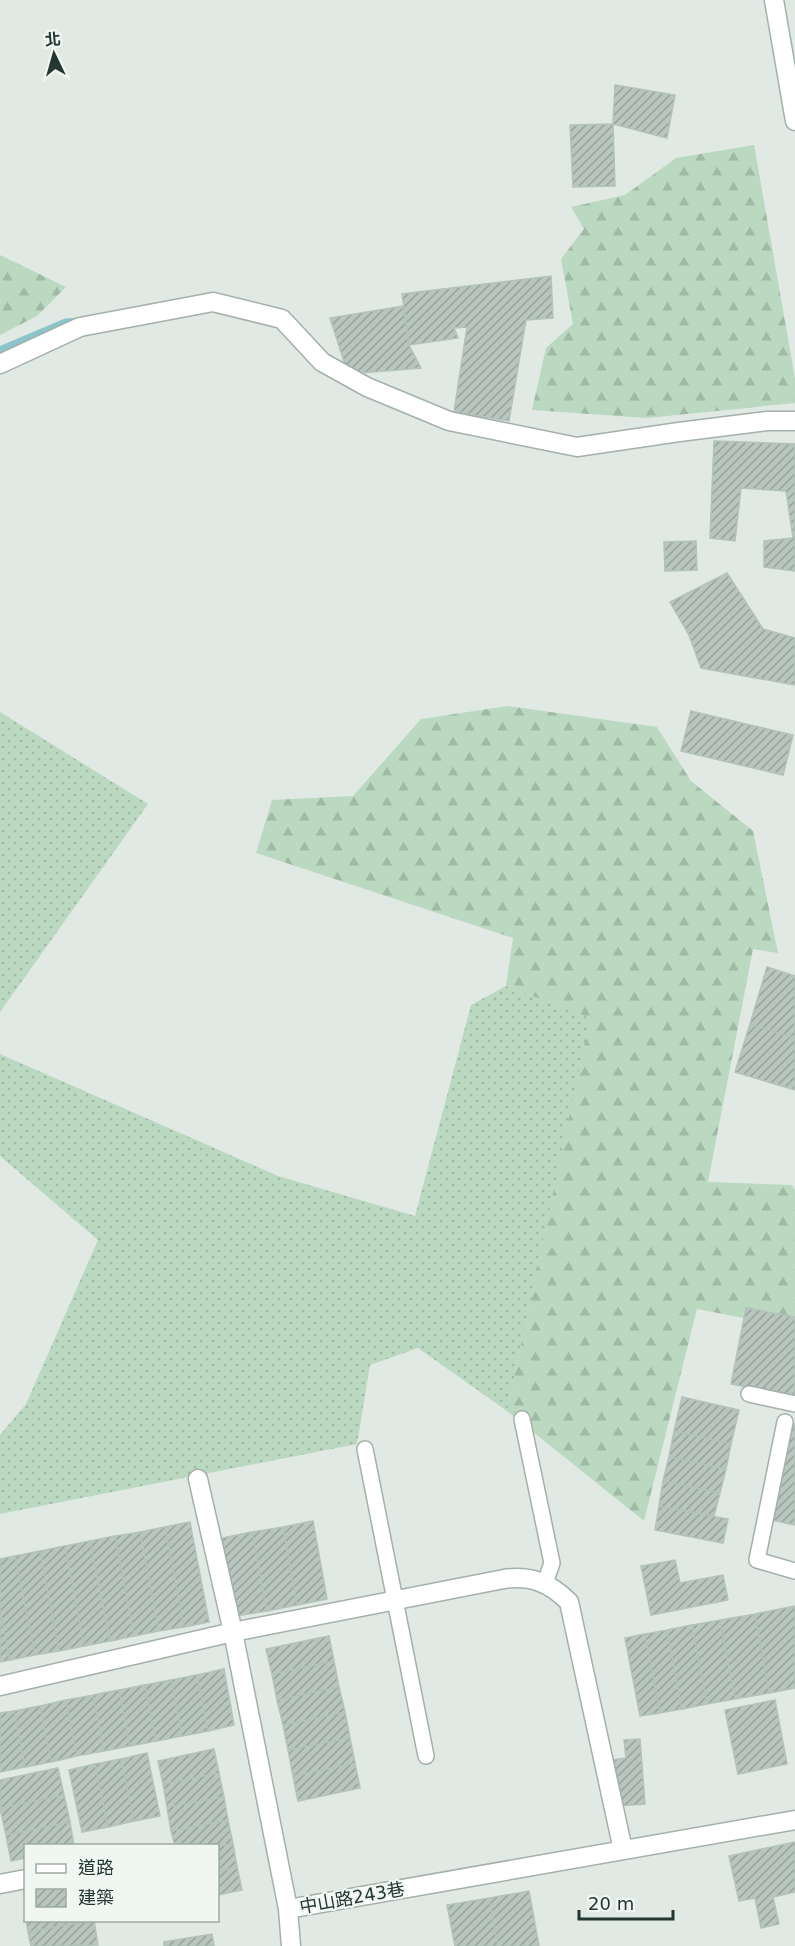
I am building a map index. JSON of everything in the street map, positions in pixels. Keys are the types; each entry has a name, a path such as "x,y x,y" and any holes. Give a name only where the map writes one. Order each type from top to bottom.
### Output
{"street":[{"path":"774,0 795,121"},
{"path":"0,364 80,327 213,302 282,319 322,362 367,387 449,421 472,426 577,447 767,421 795,421"},
{"name":"中山路243巷","path":"198,1479 233,1632 288,1909 795,1820"},
{"path":"0,1686 233,1632 518,1577 532,1578 558,1591 570,1602 623,1850"},
{"path":"0,1884 24,1879"},
{"path":"288,1909 291,1946"}],"lane":[{"path":"749,1394 795,1404"},
{"path":"522,1419 552,1563 545,1583"},
{"path":"785,1422 757,1560 795,1571"},
{"path":"365,1449 426,1756"}],"green space":[{"path":"754,145 795,378 795,403 647,418 532,410 546,348 573,324 561,259 584,229 571,207 625,195 676,158"},
{"path":"0,255 66,287 37,316 0,335"},
{"path":"508,706 657,727 691,781 753,831 778,953 753,949 708,1182 792,1185 795,1190 795,1328 697,1309 644,1521 507,1411 590,1018 506,986 513,938 256,853 272,800 353,796 421,719"},
{"path":"0,712 148,804 0,1012"},
{"path":"506,986 591,1018 507,1411 418,1348 370,1365 357,1444 0,1514 0,1435 26,1404 98,1240 0,1156 0,1054 278,1176 415,1216 471,1005"}],"building":[{"path":"615,85 675,95 667,138 613,124"},
{"path":"613,124 615,186 573,187 570,125"},
{"path":"551,276 553,318 526,320 509,421 454,412 467,327 454,328 458,338 409,345 402,294"},
{"path":"403,306 409,345 421,368 348,374 330,318"},
{"path":"714,441 795,444 795,571 764,567 764,541 793,538 786,491 741,488 735,541 710,538"},
{"path":"696,541 697,570 665,571 664,542"},
{"path":"727,573 763,629 795,638 795,685 701,668 689,635 670,602"},
{"path":"691,711 793,735 783,775 681,751"},
{"path":"767,967 795,976 795,1038 750,1024"},
{"path":"750,1024 795,1038 795,1090 735,1072"},
{"path":"746,1308 795,1317 795,1396 731,1384"},
{"path":"682,1397 739,1410 731,1444 674,1431"},
{"path":"793,1424 795,1424 795,1525 771,1520"},
{"path":"674,1431 731,1444 726,1469 669,1457"},
{"path":"669,1457 726,1469 720,1493 663,1481"},
{"path":"663,1481 720,1493 714,1516 659,1506"},
{"path":"659,1506 728,1519 723,1543 655,1530"},
{"path":"313,1521 327,1599 297,1605 283,1527"},
{"path":"190,1522 209,1622 184,1627 165,1527"},
{"path":"165,1527 184,1627 159,1631 140,1532"},
{"path":"283,1527 297,1605 267,1611 252,1532"},
{"path":"140,1532 159,1631 134,1636 115,1536"},
{"path":"252,1532 267,1611 236,1616 222,1538"},
{"path":"115,1536 134,1636 110,1641 90,1541"},
{"path":"90,1541 110,1641 84,1646 65,1546"},
{"path":"65,1546 84,1646 59,1651 40,1551"},
{"path":"40,1551 59,1651 35,1655 15,1556"},
{"path":"15,1556 35,1655 10,1660 0,1610 0,1559"},
{"path":"675,1560 680,1583 723,1575 728,1600 651,1615 641,1566"},
{"path":"795,1606 795,1688 769,1693 755,1614"},
{"path":"0,1610 10,1660 0,1662"},
{"path":"755,1614 769,1693 735,1699 720,1620"},
{"path":"720,1620 735,1699 707,1704 692,1625"},
{"path":"692,1625 707,1704 682,1709 667,1630"},
{"path":"667,1630 682,1709 660,1713 645,1634"},
{"path":"645,1634 660,1713 640,1716 625,1638"},
{"path":"329,1636 334,1661 272,1674 266,1649"},
{"path":"334,1661 339,1687 277,1700 272,1674"},
{"path":"224,1669 234,1725 208,1731 197,1675"},
{"path":"197,1675 208,1731 182,1736 171,1680"},
{"path":"171,1680 182,1736 156,1741 145,1685"},
{"path":"145,1685 156,1741 130,1746 119,1690"},
{"path":"339,1687 345,1712 283,1725 277,1700"},
{"path":"119,1690 130,1746 104,1751 93,1695"},
{"path":"93,1695 104,1751 77,1756 66,1700"},
{"path":"66,1700 77,1756 51,1762 40,1706"},
{"path":"775,1700 787,1764 738,1774 725,1710"},
{"path":"40,1706 51,1762 25,1767 14,1711"},
{"path":"14,1711 25,1767 0,1772 0,1713"},
{"path":"345,1712 350,1738 288,1750 283,1725"},
{"path":"350,1738 355,1763 293,1776 288,1750"},
{"path":"640,1739 645,1804 616,1806 613,1760 626,1758 624,1740"},
{"path":"214,1749 219,1773 163,1784 158,1761"},
{"path":"147,1753 160,1816 134,1821 121,1759"},
{"path":"121,1759 134,1821 108,1827 95,1764"},
{"path":"355,1763 360,1788 298,1801 293,1776"},
{"path":"95,1764 108,1827 82,1832 69,1770"},
{"path":"58,1768 64,1795 0,1808 0,1780"},
{"path":"219,1773 224,1797 167,1807 163,1784"},
{"path":"64,1795 70,1822 6,1835 0,1808"},
{"path":"224,1797 228,1820 171,1831 167,1807"},
{"path":"228,1820 233,1844 219,1846 219,1844 174,1844 171,1831"},
{"path":"70,1822 74,1844 24,1844 24,1858 11,1861 6,1835"},
{"path":"795,1842 795,1892 773,1897 779,1924 761,1928 755,1898 739,1901 729,1856"},
{"path":"233,1844 237,1867 219,1871 219,1846"},
{"path":"237,1867 242,1890 219,1895 219,1871"},
{"path":"529,1891 539,1946 498,1946 489,1898"},
{"path":"489,1898 498,1946 455,1946 447,1905"},
{"path":"26,1922 80,1922 28,1932"},
{"path":"94,1922 98,1945 31,1946 28,1932"},
{"path":"212,1934 214,1946 164,1946 164,1942"}],"waterway":[{"path":"0,351 66,323 79,322"}]}
